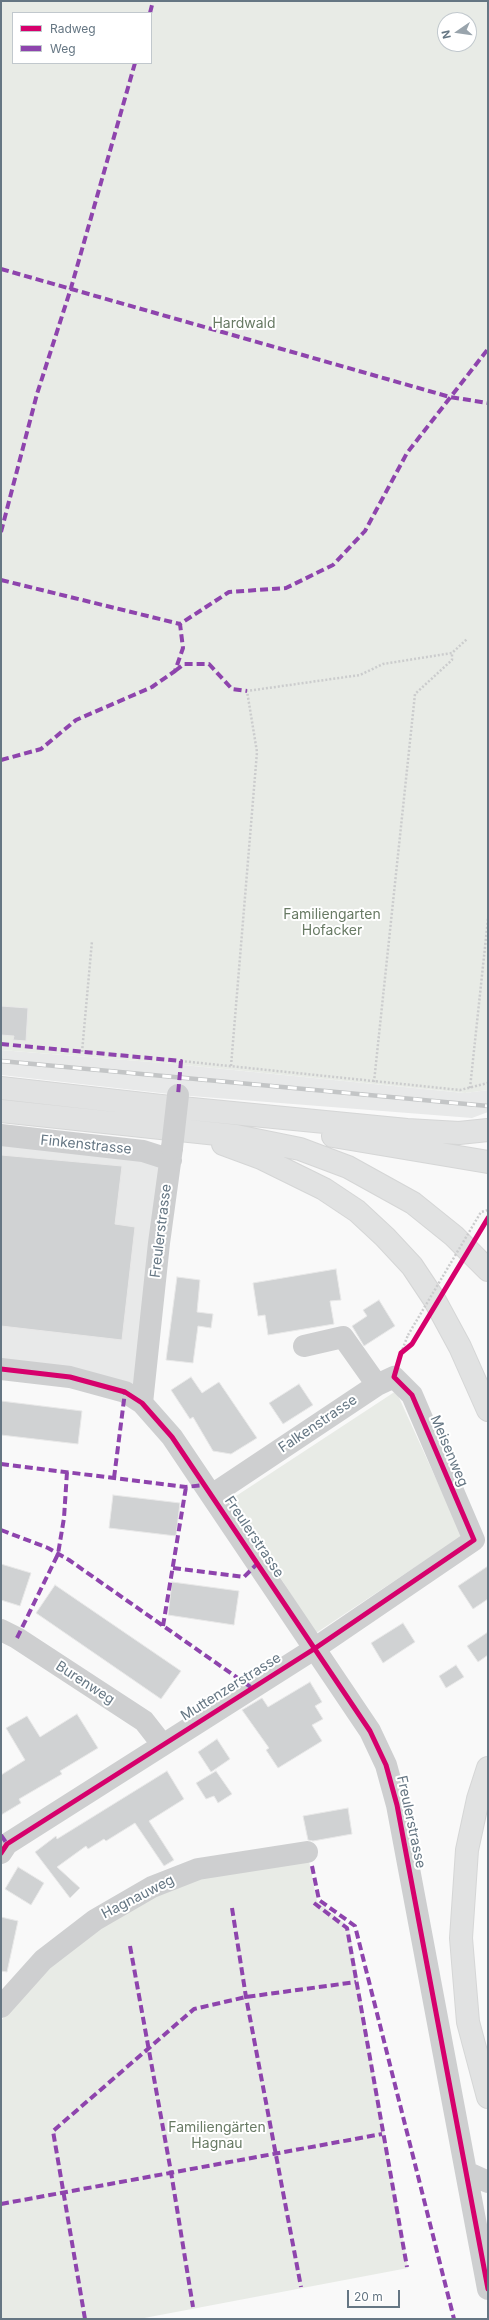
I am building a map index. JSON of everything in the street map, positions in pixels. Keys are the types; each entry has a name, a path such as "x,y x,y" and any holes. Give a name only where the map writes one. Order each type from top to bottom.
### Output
{"highway":[{"path":"1,1088 170,1101 429,1132 459,1133 488,1130"},
{"path":"170,1101 488,1162"},
{"path":"1,1111 158,1129 236,1136 272,1142 300,1149 348,1167 413,1203 454,1236 486,1268"},
{"path":"158,1129 220,1144 261,1158 324,1189 372,1224 412,1266 434,1298 460,1347 488,1410"},
{"path":"488,1768 478,1799 467,1850 461,1938 468,2022 488,2097"}],"street":[{"name":"Freulerstrasse","path":"170,1101 171,1154 159,1242 142,1403 172,1437 212,1495 370,1731 386,1765 392,1784 488,2289"},
{"name":"Finkenstrasse","path":"1,1135 171,1154"},
{"name":"Meisenweg","path":"304,1346 343,1337 386,1381 412,1395 474,1540"},
{"path":"1,1369 70,1377 125,1392 142,1403"},
{"name":"Falkenstrasse","path":"212,1495 386,1381"},
{"name":"Muttenzerstrasse","path":"1,1852 7,1844 162,1744 314,1649 474,1540"},
{"name":"Burenweg","path":"1,1630 17,1638 144,1721 162,1744"},
{"name":"Hagnauweg","path":"1,2007 43,1960 94,1920 152,1887 198,1869 307,1852"},
{"path":"466,2172 488,2182"}],"path":[{"path":"231,1066 257,752 247,691 360,675 382,664 452,653 467,639"},
{"path":"374,1082 414,694 452,660 452,653"},
{"path":"470,1088 488,919"},
{"path":"82,1052 92,941"},
{"path":"181,1061 460,1090 488,1083"},
{"path":"386,1381 408,1336 481,1212 488,1210"},
{"path":"401,1353 412,1344"}],"shaded area":[{"path":"1,1050 164,1063 464,1093 488,1090 488,1112 472,1118 178,1095 1,1075"},
{"path":"1,1128 172,1148 142,1403 1,1369"}],"green space":[{"name":"Hardwald","path":"1,1 488,1 488,1090 465,1093 164,1063 1,1050"},
{"path":"396,1391 462,1536 316,1633 230,1500"},
{"name":"Familiengärten Hagnau","path":"308,1856 317,1901 349,1927 408,2268 139,2319 1,2319 1,2021 20,1995 62,1956 119,1913 190,1879"}],"building":[{"path":"1,1006 28,1008 26,1041 13,1040 14,1036 1,1035"},
{"path":"1,1155 122,1166 115,1224 135,1227 122,1340 1,1326"},
{"path":"336,1269 341,1300 330,1301 334,1324 268,1335 265,1315 258,1316 253,1283"},
{"path":"177,1277 200,1280 197,1312 213,1314 211,1328 198,1326 193,1363 166,1360"},
{"path":"379,1300 395,1326 364,1346 352,1326 367,1316 363,1310"},
{"path":"191,1377 202,1393 219,1382 257,1438 231,1454 213,1451 193,1417 190,1419 171,1390"},
{"path":"299,1384 313,1405 283,1424 269,1403"},
{"path":"1,1401 82,1411 78,1444 1,1435"},
{"path":"113,1495 180,1503 176,1536 109,1528"},
{"path":"1,1564 31,1573 20,1606 1,1600"},
{"path":"488,1566 488,1599 473,1609 458,1586"},
{"path":"172,1582 239,1591 234,1625 168,1615"},
{"path":"55,1585 181,1671 161,1699 36,1613"},
{"path":"403,1623 415,1642 383,1663 371,1643"},
{"path":"488,1632 488,1655 478,1662 467,1646"},
{"path":"456,1665 464,1677 446,1688 439,1676"},
{"path":"310,1682 322,1702 315,1706 323,1719 312,1725 322,1741 278,1768 266,1750 269,1748 242,1710 262,1698 268,1707"},
{"path":"77,1714 98,1748 60,1771 62,1774 19,1799 21,1803 1,1815 1,1775 25,1760 6,1728 27,1716 40,1737"},
{"path":"217,1739 230,1759 211,1772 198,1752"},
{"path":"167,1771 184,1799 149,1821 174,1860 164,1866 135,1823 106,1841 104,1839 88,1849 86,1846 57,1867 80,1888 70,1898 35,1852 56,1836 57,1839"},
{"path":"216,1771 232,1794 218,1803 214,1796 206,1799 196,1783"},
{"path":"348,1808 352,1834 313,1841 308,1840 303,1816"},
{"path":"18,1867 44,1883 31,1905 5,1889"},
{"path":"1,1917 18,1921 7,1972 1,1971"}],"railway":[{"path":"1,1061 488,1106"}],"marked path":[{"path":"150,12 153,1"},
{"path":"1,532 37,394 71,288 135,64"},
{"path":"1,269 450,397 488,403"},
{"path":"1,760 41,749 76,720 152,687 175,671 183,648 180,624 229,592 286,588 333,565 365,531 407,453 488,349"},
{"path":"1,580 180,624"},
{"path":"175,671 184,664 209,664 232,689 247,691"},
{"path":"1,1044 181,1061 178,1095"},
{"path":"114,1478 125,1392"},
{"path":"1,1464 186,1487 204,1485"},
{"path":"17,1638 58,1554 64,1518 67,1472"},
{"path":"163,1626 186,1487"},
{"path":"1,1530 48,1548 69,1560 252,1688"},
{"path":"173,1568 244,1577 257,1564"},
{"path":"1,1835 7,1844"},
{"path":"312,1866 319,1900 355,1926 454,2319"},
{"path":"314,1903 347,1928 407,2267"},
{"path":"232,1908 246,1997 301,2287"},
{"path":"130,1946 171,2172 193,2307"},
{"path":"85,2319 53,2131 194,2009 246,1997 356,1982"},
{"path":"1,2204 382,2134"}],"cycle path":[{"path":"1,1853 7,1844 314,1649 474,1540 412,1395 394,1377 401,1353 412,1344 488,1218"},
{"path":"1,1369 70,1377 125,1392 142,1403 172,1437 370,1731 386,1765 397,1805 488,2289"}],"park label":[{"name":"Familiengarten Hofacker","path":"332,924"}]}
